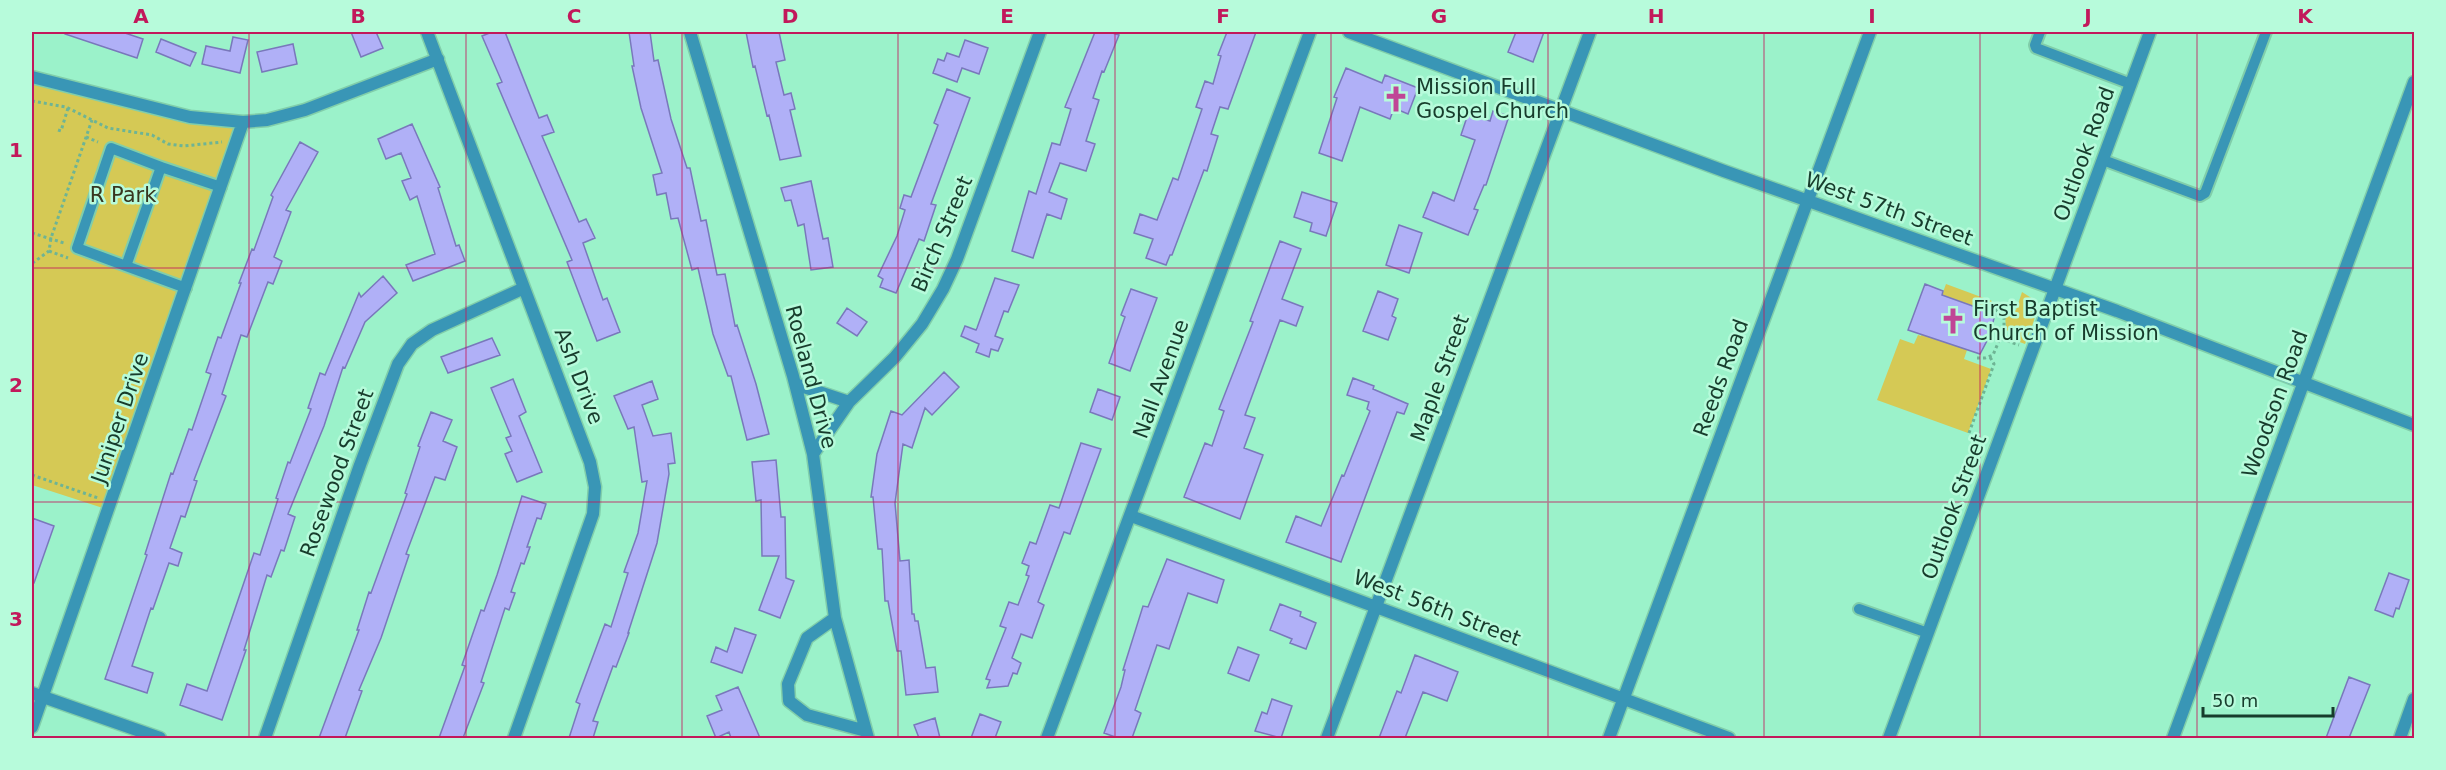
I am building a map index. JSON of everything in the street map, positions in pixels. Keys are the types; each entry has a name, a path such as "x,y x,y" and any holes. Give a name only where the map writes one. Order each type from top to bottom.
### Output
{"street":[{"name":"Ash Drive","path":"427,32 590,462 595,487 593,514 514,738"},
{"name":"Roeland Drive","path":"690,32 795,384 813,454 834,594 835,618 867,735"},
{"name":"Birch Street","path":"813,454 849,402 895,357 922,324 943,289 957,259 1040,32"},
{"name":"Nall Avenue","path":"1047,738 1310,32"},
{"name":"West 57th Street","path":"1350,32 1808,201 2055,289 2415,425"},
{"name":"Maple Street","path":"1327,738 1590,32"},
{"name":"Reeds Road","path":"1609,738 1870,32"},
{"name":"Outlook Road","path":"2055,289 2150,32"},
{"path":"32,77 190,117 243,122 267,120 305,110 438,59"},
{"name":"Woodson Road","path":"2173,738 2415,82"},
{"name":"Juniper Drive","path":"32,727 37,695 186,288 243,122"},
{"name":"Rosewood Street","path":"265,738 360,465 398,364 412,344 432,330 525,288"},
{"name":"Outlook Street","path":"1889,738 2055,289"},
{"path":"795,384 849,402"},
{"name":"West 56th Street","path":"1131,516 1729,738"},
{"path":"835,618 807,638 789,684 789,701 807,715 867,735"},
{"path":"37,695 160,738"},
{"path":"2400,738 2415,699"}],"lane":[{"path":"2040,32 2036,48 2131,84"},
{"path":"2103,160 2200,196 2205,193 2266,32"},
{"path":"186,288 77,248 107,159 111,148 221,188"},
{"path":"126,266 161,166"},
{"path":"1859,609 1928,633"}],"path":[{"path":"32,101 68,108 108,128 152,135 173,145 223,142"},
{"path":"58,130 61,131 68,108"},
{"path":"32,263 49,251 51,238 92,120"},
{"path":"32,233 51,238"},
{"path":"1990,313 1994,302"},
{"path":"1977,358 1990,357 1996,351 2000,338 2005,318 2001,311 1992,307"},
{"path":"1990,334 2016,344"},
{"path":"1969,433 1994,364 1990,357"},
{"path":"32,475 98,498"}],"green space":[{"name":"R Park","path":"32,82 243,122 109,510 32,485"},
{"path":"1946,284 1992,301 1988,312 1942,295"},
{"path":"2022,292 2033,299 2035,305 2033,322 2025,344 2017,341 2019,335 2006,330 2005,314 1995,306 1996,303 2016,310"},
{"path":"1922,333 1967,350 1964,359 1991,369 1968,433 1877,400 1900,339 1914,344 1918,335 1921,336"}],"building":[{"path":"65,32 122,32 143,39 137,58 65,34"},
{"path":"351,32 376,32 383,48 361,57"},
{"path":"492,32 505,32 539,118 547,115 554,132 542,136 579,222 586,219 595,238 583,243 603,300 607,298 620,332 597,341 567,262 572,260 497,84 502,82 482,36"},
{"path":"629,32 650,32 654,61 658,60 671,119 687,168 690,168 701,221 706,220 717,275 725,274 735,326 737,325 756,384 769,434 747,440 731,376 728,376 713,334 698,268 692,270 678,218 671,219 666,193 657,195 653,175 662,173 641,108 632,66 634,66"},
{"path":"746,32 779,32 785,60 776,62 784,95 791,93 795,109 790,110 801,156 780,160 755,66 753,67"},
{"path":"1095,32 1119,35 1104,72 1102,71 1093,98 1099,100 1086,141 1095,144 1086,171 1060,163 1049,192 1067,199 1061,219 1047,214 1033,258 1012,251 1029,191 1036,194 1052,143 1060,145 1071,109 1065,107"},
{"path":"1227,32 1256,32 1228,109 1220,107 1211,134 1218,136 1207,171 1204,170 1172,255 1166,265 1146,258 1153,239 1134,233 1140,214 1157,220 1173,178 1178,180 1202,109 1196,107 1205,81 1213,84 1221,56 1218,55"},
{"path":"1516,32 1544,32 1533,62 1508,52"},
{"path":"233,37 248,40 240,73 202,64 206,46 230,51"},
{"path":"161,39 196,53 190,66 156,52"},
{"path":"965,40 988,48 979,74 962,68 957,82 933,73 938,59 944,61 947,53 959,57"},
{"path":"293,44 297,64 262,72 257,52"},
{"path":"1346,68 1382,83 1385,75 1418,88 1408,114 1394,108 1390,119 1360,107 1342,161 1319,153 1337,98 1334,97"},
{"path":"947,89 970,98 931,204 936,205 924,241 919,239 896,293 880,287 883,279 878,276 897,236 905,210 900,208 904,195 911,197 938,125 934,123"},
{"path":"1493,111 1509,116 1486,185 1474,209 1478,210 1468,235 1423,217 1433,192 1454,201 1475,140 1461,135 1468,114 1490,121"},
{"path":"412,124 440,187 438,188 456,246 459,245 465,261 413,281 406,265 435,254 417,196 410,200 402,181 411,178 401,153 386,159 378,139"},
{"path":"300,142 318,152 286,210 291,212 274,257 282,261 273,284 268,282 247,337 241,335 222,394 226,396 194,480 197,481 185,517 181,516 170,548 182,553 178,566 169,563 132,666 153,673 147,693 105,679 147,555 145,554 171,473 173,474 189,429 192,430 211,374 206,372 218,337 221,338 241,283 239,283 252,249 254,250 273,197 271,195"},
{"path":"811,181 823,239 828,238 833,267 811,270 804,224 798,226 791,200 785,201 781,188"},
{"path":"1302,192 1337,203 1326,236 1310,231 1312,223 1294,217"},
{"path":"1399,225 1422,233 1409,273 1386,265"},
{"path":"1280,241 1301,249 1282,299 1303,307 1296,326 1280,320 1245,415 1255,418 1244,448 1263,455 1240,519 1184,497 1205,443 1212,446 1224,411 1219,409 1253,322 1250,321"},
{"path":"383,276 397,293 365,322 345,368 343,367 324,426 288,514 295,517 284,551 281,550 271,577 267,575 244,650 246,650 222,720 180,705 187,684 207,691 254,553 260,555 288,462 290,463 311,409 308,408 320,373 325,375 359,293 361,297"},
{"path":"995,278 1019,285 1008,312 1004,311 995,336 1003,339 998,351 991,349 989,357 976,352 979,344 961,336 965,326 976,330"},
{"name":"First Baptist Church of Mission","path":"1925,284 1943,291 1942,295 1995,314 1990,335 1980,354 1908,330"},
{"path":"1131,289 1157,298 1130,371 1109,363 1125,317 1121,315"},
{"path":"1378,291 1398,299 1392,316 1396,318 1388,340 1363,331"},
{"path":"847,308 867,322 857,336 837,323"},
{"path":"492,338 500,355 448,373 441,357"},
{"path":"944,372 959,387 932,415 925,408 912,448 903,444 895,503 900,561 909,560 912,614 914,614 915,621 918,621 926,668 935,667 938,692 906,695 901,651 897,651 888,601 885,601 882,549 878,549 873,497 871,497 877,454 891,411 902,415"},
{"path":"1353,378 1408,404 1404,414 1397,412 1341,562 1286,542 1296,516 1321,526 1342,475 1344,476 1370,411 1367,409 1369,402 1347,395"},
{"path":"513,379 526,412 519,416 542,472 517,482 505,454 512,451 506,438 511,436 491,388"},
{"path":"652,381 658,399 642,405 653,436 671,433 675,463 668,464 669,474 657,543 629,633 616,667 613,666 593,721 598,722 593,738 569,738 580,704 576,702 605,624 611,627 628,573 624,572 638,533 647,481 642,482 634,427 628,429 614,396"},
{"path":"1098,389 1120,397 1112,420 1090,412"},
{"path":"431,412 452,420 443,441 457,447 445,480 435,477 406,554 409,555 381,638 359,690 362,691 345,738 319,738 359,630 357,630 369,592 371,593 407,494 405,493 420,447 418,446"},
{"path":"1081,443 1101,449 1070,534 1064,532 1038,602 1044,605 1032,638 1021,634 1012,658 1021,663 1017,674 1013,673 1008,686 987,688 990,680 986,679 1006,628 1000,626 1009,602 1018,605 1029,576 1026,575 1029,566 1022,563 1030,542 1036,544 1050,505 1059,508"},
{"path":"776,460 781,517 785,517 786,578 794,581 780,618 759,610 779,556 762,556 761,500 756,501 752,462"},
{"path":"522,496 546,504 541,519 537,518 527,547 530,547 524,564 521,563 511,592 515,593 509,610 505,608 481,682 484,683 463,738 439,738 465,666 462,665 481,610 484,611 497,575"},
{"path":"32,518 54,526 34,583 32,583"},
{"path":"1167,559 1224,580 1217,603 1188,593 1169,649 1157,645 1135,710 1141,713 1132,738 1118,738 1104,733 1121,687 1125,670 1123,670 1143,606 1148,607"},
{"path":"2389,573 2409,580 2399,609 2396,608 2393,617 2375,610"},
{"path":"1280,604 1301,612 1300,616 1316,623 1306,649 1290,643 1292,639 1270,630"},
{"path":"735,628 756,635 742,673 711,662 716,647 727,652"},
{"path":"1238,647 1259,655 1249,681 1228,673"},
{"path":"1415,655 1458,672 1447,701 1423,692 1405,738 1379,738 1397,691 1401,693"},
{"path":"2349,677 2370,685 2349,738 2326,738"},
{"path":"738,687 760,738 731,738 729,732 716,738 707,716 722,710 716,696"},
{"path":"1272,699 1292,706 1281,738 1255,731 1262,712 1267,714"},
{"path":"980,714 1001,722 995,738 971,738"},
{"path":"935,718 940,738 919,738 914,725"}],"place":[{"name":"Mission Full Gospel Church","path":"1396,99"},
{"name":"First Baptist Church of Mission","path":"1953,321"}]}
